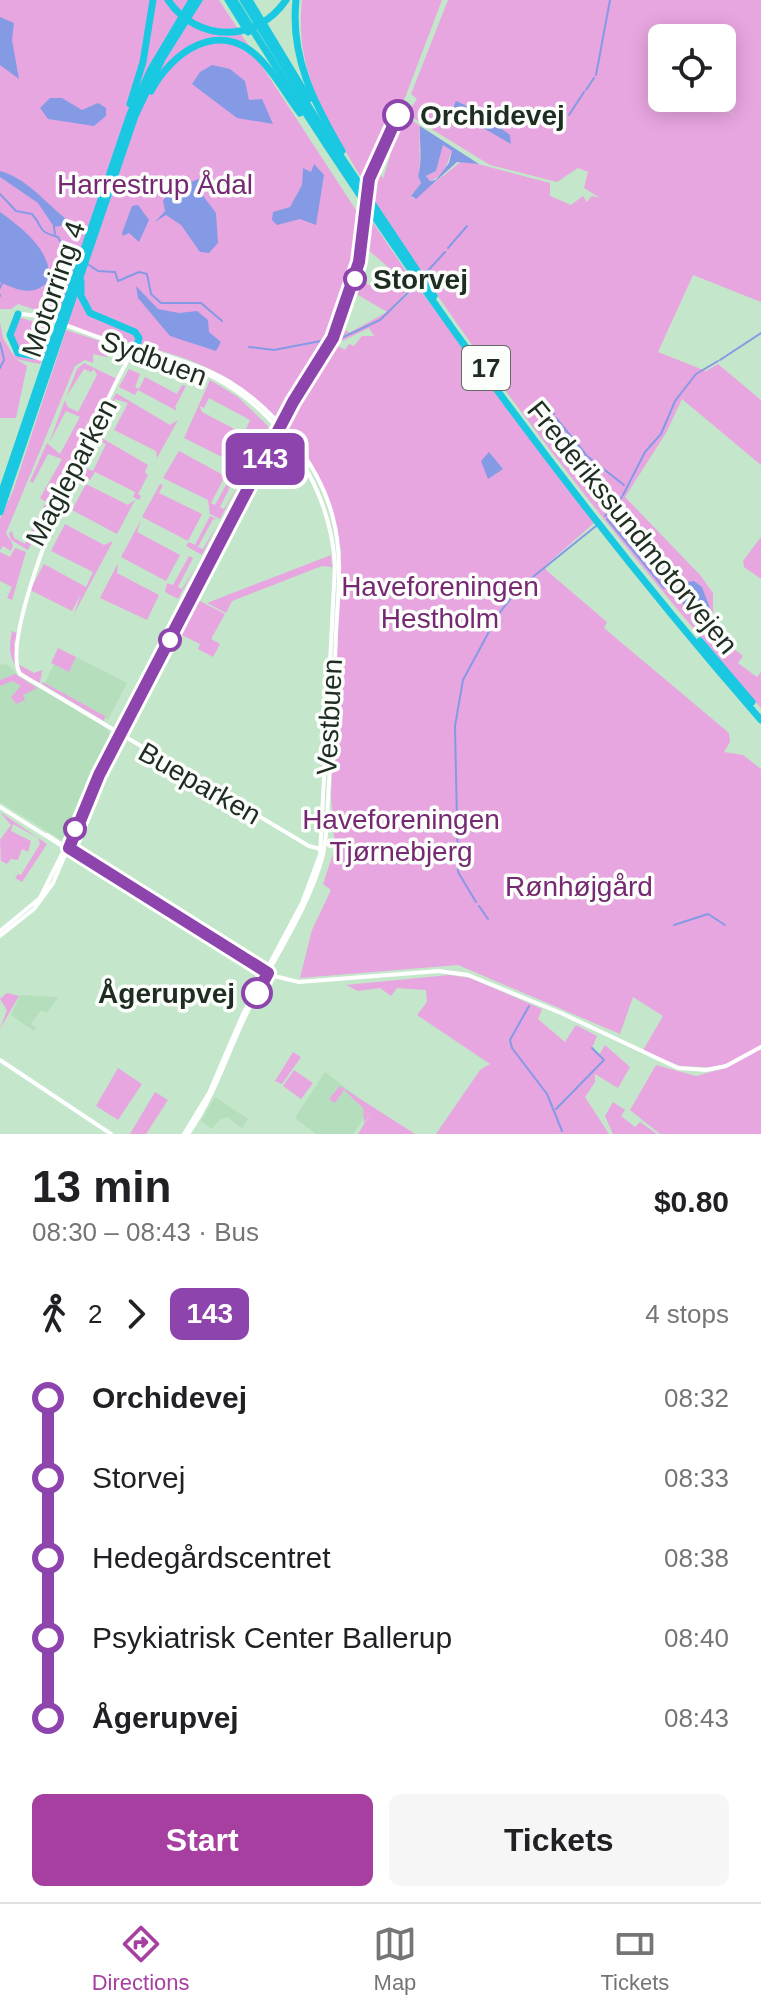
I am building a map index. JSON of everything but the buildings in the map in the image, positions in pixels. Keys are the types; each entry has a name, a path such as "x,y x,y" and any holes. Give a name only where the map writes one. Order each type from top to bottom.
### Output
{"highway":[{"path":"111,168 143,62 153,0"},
{"path":"168,0 196,26 220,33 241,32 267,20 286,0"},
{"name":"Motorring 4","path":"0,512 111,168 140,92 190,0"},
{"name":"Motorring 4","path":"184,14 199,0"},
{"path":"228,0 299,111"},
{"name":"Frederikssundmotorvejen","path":"234,0 331,153 517,418 670,613 761,720"},
{"path":"246,0 375,208"},
{"name":"Frederikssundmotorvejen","path":"246,0 375,208 450,318 562,471 761,712"},
{"path":"296,0 295,32 302,70 330,131"},
{"name":"Motorring 4","path":"64,316 84,267 135,116 177,25"},
{"path":"135,116 175,57 198,43 217,41 236,44 258,57 331,153"},
{"path":"84,267 84,305 99,319 135,332 139,338 135,348"},
{"path":"18,314 10,341 22,355 40,354 59,332"},
{"name":"Motorring 4","path":"0,497 59,332"}],"street":[{"name":"Sydbuen","path":"18,314 135,348 226,380 251,397 278,429"},
{"name":"Magleparken","path":"44,525 135,348"},
{"path":"0,933 38,906 54,881 119,734 278,429"},
{"name":"Vestbuen","path":"186,1134 309,888 322,850 334,545 318,489 278,429"},
{"path":"9,662 20,674 119,734"},
{"name":"Bueparken","path":"119,734 303,843 322,850"},
{"path":"0,807 266,972 286,980 311,982 457,972 561,1013 678,1068 706,1070 726,1066 761,1047"},
{"path":"0,933 40,898 67,849"},
{"path":"0,1062 111,1134"}],"shaded area":[{"path":"76,657 127,683 108,720 45,683 54,664 69,672"},
{"path":"7,664 17,674 107,729 111,737 66,837 61,840 0,802 0,665"},
{"path":"20,995 58,997 47,1013 41,1010 31,1024 36,1028 34,1031 11,1015"},
{"path":"325,1072 371,1107 353,1134 316,1134 295,1118"},
{"path":"215,1097 248,1119 242,1128 227,1117 220,1119 212,1129 201,1121"}],"green space":[{"name":"Harrestrup Ådal","path":"0,0 219,0 356,210 358,253 346,298 317,361 277,418 229,379 189,360 67,327 69,321 18,304 11,309 0,309"},
{"path":"302,0 442,0 403,103 369,161 365,184 327,118 309,75 303,52"},
{"path":"448,0 761,0 761,302 693,275 658,352 706,371 718,364 761,400 761,465 682,399 666,433 625,497 701,576 713,593 713,620 719,625 714,633 743,656 738,663 757,677 761,672 761,708 656,584 555,457 459,326 368,191 386,139 389,140 381,174 383,179 403,114 420,126 418,176 421,183 411,196 414,199 463,160 550,183 550,196 571,205 583,196 587,202 592,196 600,198 584,188 588,172 578,168 557,182 490,165 407,114 417,99 411,94"},
{"path":"443,145 452,151 442,173 430,181 426,176 436,171"},
{"path":"366,212 414,283 392,310 417,286 594,523 545,566 546,570 607,622 604,628 729,733 730,742 724,752 743,755 761,769 761,1134 660,1134 630,1110 656,1065 696,1076 726,1068 681,1066 642,1052 663,1016 633,997 620,1034 458,965 300,978 312,930 331,890 323,884 335,848 331,795 341,550 325,489 286,425 341,326 349,333 387,312 353,292 357,280 372,286 379,272 388,267 367,249","holes":["369,328 374,336 362,336 354,346 349,344 345,350 338,346 335,349 334,345"]},
{"path":"18,317 48,326 46,334 49,329 53,330 39,353 23,355 10,334"},
{"path":"0,322 3,338 15,358 13,351 29,357 45,352 40,364 16,359 27,366 16,418 0,418"},
{"path":"66,330 112,345 107,357 93,354 93,363 85,360 75,366 6,533 13,545 11,551 3,546 0,550 0,519 13,491"},
{"path":"84,363 117,379 28,550 11,540 9,533 12,531 14,538 25,544 46,502 40,498 62,459 48,454 33,483 30,481 47,443 60,454 80,417 66,411 49,443 65,400 68,407 78,412 97,375 94,369 91,372 84,369 66,397 77,369"},
{"path":"129,369 140,374 135,387 139,389 145,377 177,394 182,385 186,386 175,407 177,411 138,390 135,395 119,387"},
{"path":"210,380 238,397 268,426 267,441 246,429 250,420 209,398 204,408 200,406 202,412 244,434 230,461 184,438"},
{"path":"116,393 170,425 178,420 157,458 156,451 114,430 128,403 115,399 103,418"},
{"path":"95,434 148,465 145,472 148,475 138,494 141,496 139,500 133,497 135,492 95,472 90,480 75,472 81,460 88,467 84,473 88,469 93,471 106,444 94,439 82,458"},
{"path":"252,435 256,439 242,467 245,468 259,445 242,479 231,474 233,469 228,466 230,462 236,465"},
{"path":"179,451 225,476 211,503 215,505 231,476 240,480 234,479 220,507 224,509 238,485 220,519 210,514 208,500 163,478"},
{"path":"86,484 128,505 135,500 117,534 72,510"},
{"path":"160,484 163,485 159,493 202,514 188,541 142,517"},
{"path":"210,516 218,520 213,519 198,547 203,549 217,525 202,555 186,546 189,542 195,545"},
{"path":"141,520 137,532 180,555 166,581 121,557"},
{"path":"65,524 104,545 113,541 74,614 81,594 72,611 30,590 44,564 86,587 93,572 51,551"},
{"path":"761,537 761,579 744,567 743,561"},
{"path":"15,548 26,552 12,600 7,598 12,587 0,581 0,552 10,557"},
{"path":"331,555 332,567 322,566 232,601 226,613 207,603"},
{"path":"189,556 193,558 178,587 182,589 196,566 178,599 165,592 167,583 173,585"},
{"path":"118,563 117,573 159,595 147,620 100,598"},
{"path":"198,600 225,614 211,639 220,644 213,657 198,649 200,644 180,634"},
{"path":"18,628 21,629 14,643 18,664 34,673 42,670 40,683 24,674 11,656 12,631 17,633"},
{"path":"58,648 76,657 69,672 51,663"},
{"path":"15,674 37,688 23,695 25,700 16,704 11,697 21,686 12,681 0,686 0,680"},
{"path":"42,684 105,716 104,721"},
{"path":"0,812 47,844 22,882 15,878 21,875 40,844 38,838 13,824 11,831 31,841 28,852 22,849 18,860 11,859 7,864 1,861 0,840 11,825"},
{"path":"449,975 470,978 542,1009 538,1019 565,1042 576,1025 597,1036 592,1048 599,1055 605,1045 630,1067 618,1088 595,1074 595,1082 585,1097 609,1134 436,1134 480,1070 490,1064 417,1015 427,1002 426,990 397,988 391,996 380,988 358,991 346,985"},
{"path":"7,993 19,996 0,1029 7,1010 0,999"},
{"path":"293,1052 301,1057 282,1084 275,1081"},
{"path":"118,1068 142,1084 118,1120 96,1106"},
{"path":"294,1070 313,1083 301,1099 283,1086"},
{"path":"340,1086 415,1134 358,1134 371,1113 364,1123 363,1108 344,1090 335,1103 329,1099"},
{"path":"155,1092 168,1100 146,1134 130,1134"},
{"path":"613,1102 625,1110 621,1116 635,1127 640,1122 657,1134 613,1134 605,1116"}],"water":[{"path":"0,17 14,23 12,40 19,79 0,65"},
{"path":"212,65 230,69 245,81 249,100 262,99 273,124 237,118 192,84 200,72"},
{"path":"50,98 62,98 82,110 98,103 106,108 106,116 94,126 48,119 40,108"},
{"path":"456,101 474,109 510,135 511,144 452,110"},
{"path":"420,126 479,164 457,162 416,199 411,196 421,183 418,176","holes":["443,145 452,151 449,163 436,180 430,181 426,176 436,171"]},
{"path":"314,164 324,175 316,225 300,219 277,225 272,220 273,212 290,207 302,185 303,168 311,172"},
{"path":"0,171 34,191 65,218 64,225 54,227 38,203 0,177"},
{"path":"201,178 207,185 204,191 198,189 216,213 218,243 209,253 200,252 181,225 166,215 155,222 165,211 163,201 168,191"},
{"path":"138,205 149,220 139,242 129,233 123,236 122,233 132,206"},
{"path":"0,212 26,233 41,251 49,271 48,282 42,287 24,291 0,282"},
{"path":"136,286 158,309 179,313 197,311 208,320 209,332 221,342 216,351 170,336 138,298"},
{"path":"489,452 503,469 488,479 481,461"},
{"path":"694,581 702,587 710,608 706,620 692,614 676,591 682,583"}],"waterway":[{"path":"596,75 610,0"},
{"path":"586,90 594,78"},
{"path":"569,115 584,92"},
{"path":"0,194 16,211 32,214 44,231 58,237 64,249"},
{"path":"448,248 467,226"},
{"path":"54,227 55,234"},
{"path":"424,275 445,252"},
{"path":"70,253 75,255"},
{"path":"89,265 98,271 115,272 118,281 139,272 147,274 151,294 161,303 201,303 222,321"},
{"path":"0,288 2,283"},
{"path":"337,340 380,320 416,285"},
{"path":"720,360 761,333"},
{"path":"249,347 274,350 326,340"},
{"path":"0,343 4,359"},
{"path":"0,368 4,360"},
{"path":"623,495 645,452 661,434 675,401 696,374 718,361"},
{"path":"551,408 554,414"},
{"path":"556,418 587,456 624,485"},
{"path":"605,516 622,497"},
{"path":"607,519 664,588"},
{"path":"476,902 458,872 455,726 463,680 498,615 518,589 596,526"},
{"path":"479,906 488,919"},
{"path":"674,925 708,914 725,925"},
{"path":"529,1006 510,1040 512,1048 547,1094 562,1131"},
{"path":"556,1109 604,1060 592,1048"}],"bus line":[{"name":"143","path":"257,993 268,973 88,863 69,848 99,775 293,402 333,338 359,262 369,179 398,115"}],"place":[{"name":"Orchidevej","path":"398,115"},
{"name":"Storvej","path":"355,279"},
{"name":"Ågerupvej","path":"257,993"}],"park label":[{"name":"Haveforeningen Hestholm","path":"440,602"},
{"name":"Haveforeningen Tjørnebjerg","path":"401,835"},
{"name":"Rønhøjgård","path":"579,886"}]}
